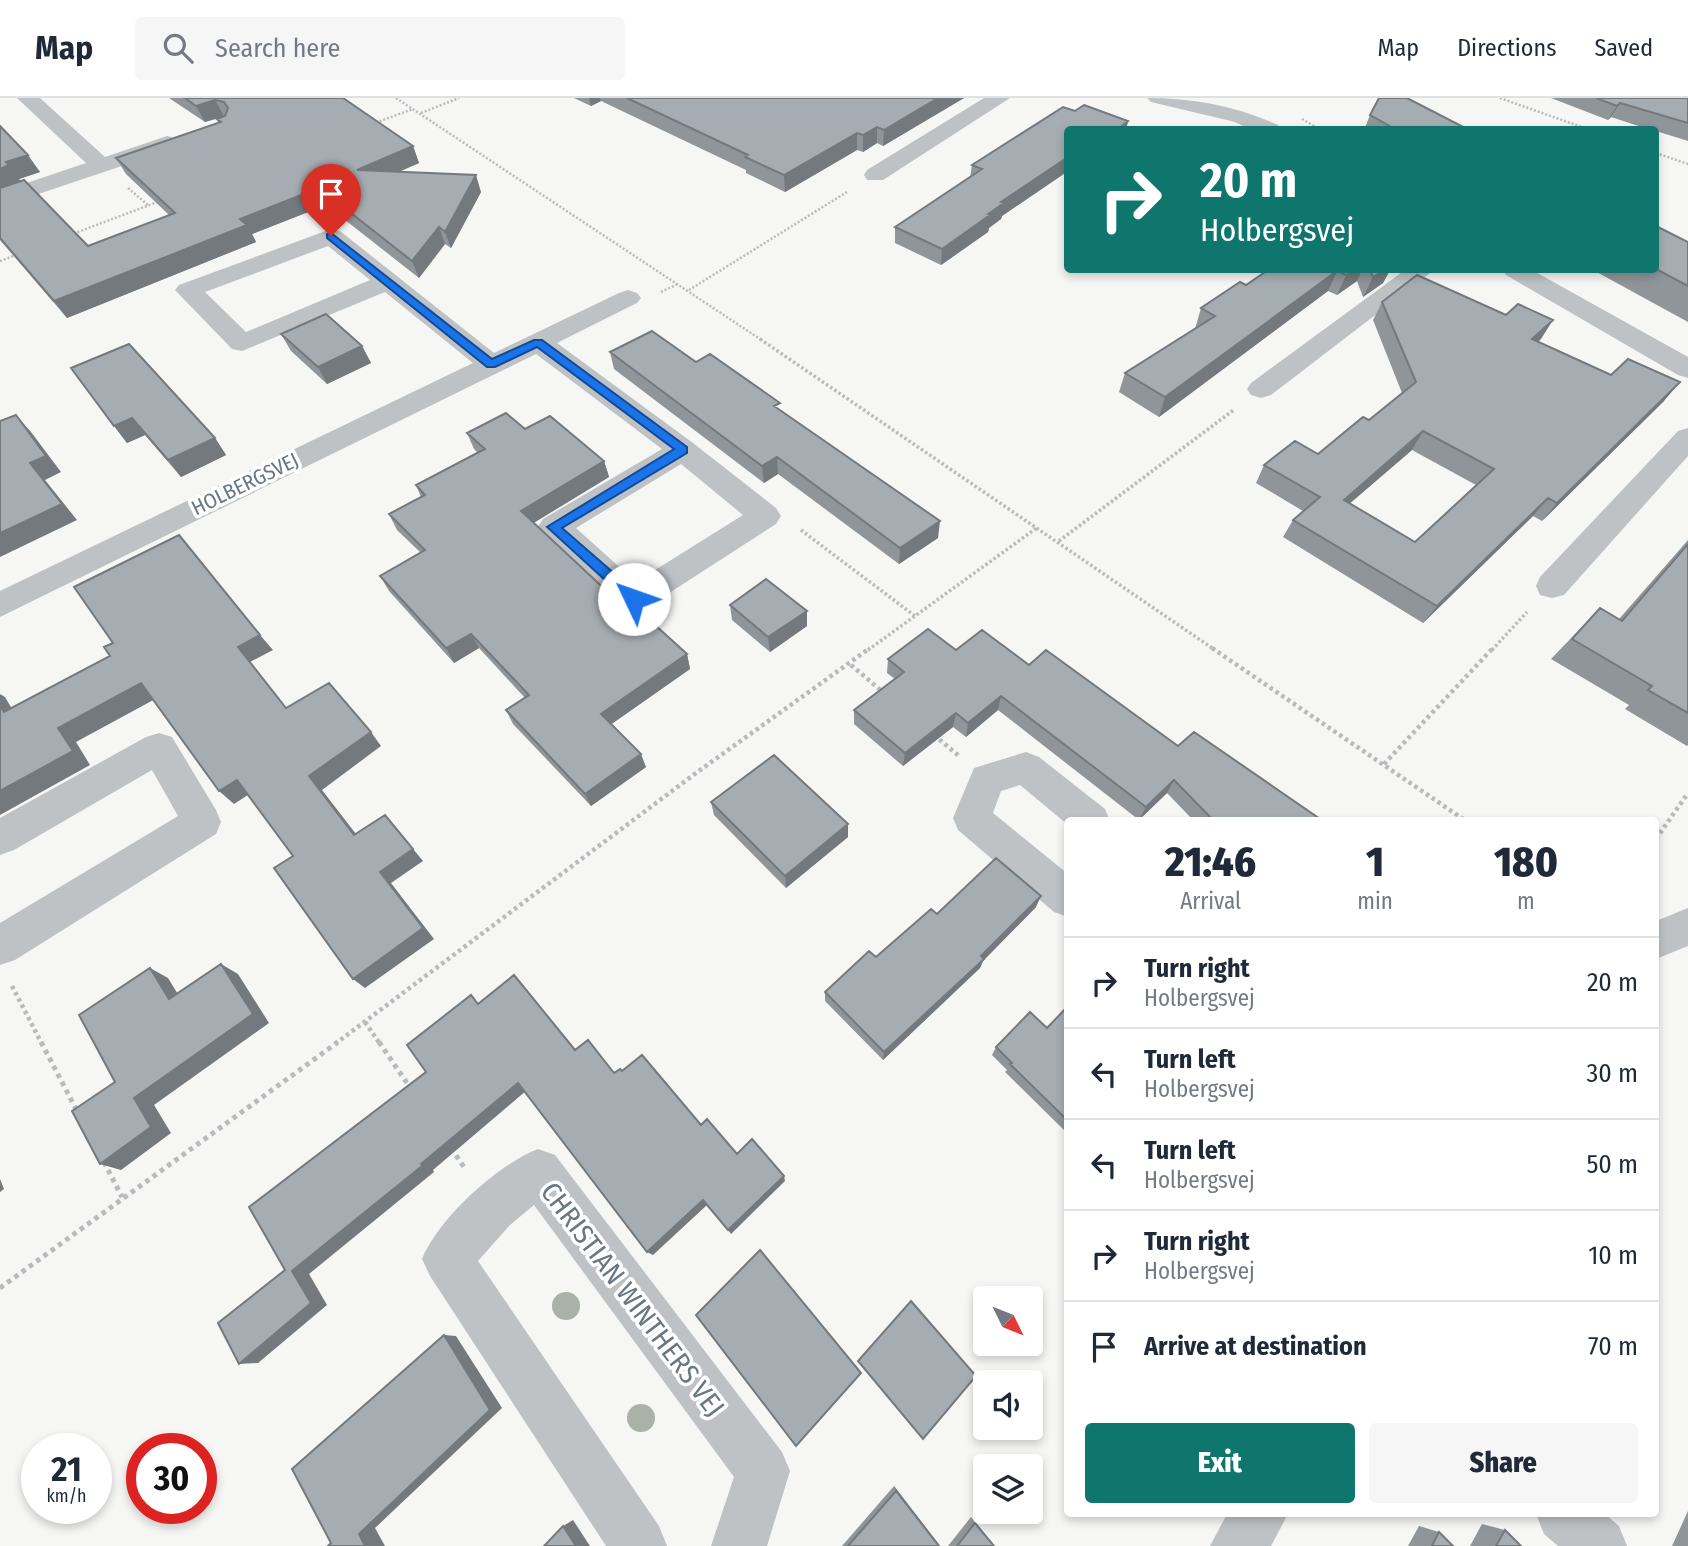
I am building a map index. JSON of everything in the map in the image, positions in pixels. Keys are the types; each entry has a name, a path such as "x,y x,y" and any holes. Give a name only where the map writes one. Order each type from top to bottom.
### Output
{"street":[{"path":"875,175 999,98"},
{"path":"1158,98 1242,117 1261,126"},
{"path":"18,99 100,164"},
{"path":"0,200 186,137"},
{"path":"388,282 242,343 188,290 331,236 491,364"},
{"path":"1261,389 1417,273"},
{"path":"1520,273 1688,369"},
{"name":"HOLBERGSVEJ","path":"0,605 628,298"},
{"path":"538,342 683,450 765,516 634,599 554,527 683,450"},
{"path":"1552,586 1688,438"},
{"path":"0,838 159,748 202,822 3,961"},
{"path":"1064,896 972,818 986,779 1026,768 1086,817"},
{"path":"1659,939 1688,926"},
{"name":"CHRISTIAN WINTHERS VEJ","path":"639,1546 447,1259 493,1208 538,1172 763,1471 739,1546"},
{"path":"1238,1546 1259,1517"},
{"path":"1567,1517 1599,1546"}],"path":[{"path":"397,98 689,290 1460,817"},
{"path":"421,113 459,98"},
{"path":"1500,98 1579,126"},
{"path":"365,126 414,108"},
{"path":"1659,154 1688,164"},
{"path":"689,290 875,175"},
{"path":"62,238 160,201"},
{"path":"0,261 25,252"},
{"path":"1059,541 1261,389"},
{"path":"765,516 785,518 915,616"},
{"path":"0,1288 365,1022 696,774 1038,527"},
{"path":"1384,764 1552,586"},
{"path":"851,664 892,700"},
{"path":"924,726 986,779"},
{"path":"1659,835 1688,793"},
{"path":"3,961 83,1123"},
{"path":"365,1022 417,1099"},
{"path":"447,1142 493,1208"},
{"path":"103,1160 122,1197"}],"building":[{"path":"185,98 343,98 413,146 357,170 476,175 445,232 439,227 412,261 319,188 240,219 247,225 54,301 0,238 0,188 24,180 88,246 175,213 116,158 221,122 217,119 225,116 228,108 224,102 215,100 196,106"},
{"path":"627,98 938,98 884,130 877,127 863,135 857,133 784,175 745,157 748,155"},
{"path":"1379,98 1407,98 1461,126 1390,126 1370,115"},
{"path":"1596,98 1688,98 1688,123 1620,103 1617,106"},
{"path":"1084,105 1128,121 1122,126 1064,126 1064,160 1001,202 1004,203 988,214 990,215 942,249 895,227 982,169 972,165 1063,107 1075,111"},
{"path":"0,126 28,155 6,162 9,165 0,169"},
{"path":"1659,228 1688,242 1688,286 1659,271"},
{"path":"1264,273 1334,273 1165,397 1125,373 1215,316 1201,308 1240,282 1246,285"},
{"path":"1417,275 1506,315 1518,304 1553,320 1532,339 1611,375 1628,359 1680,382 1557,503 1548,498 1437,606 1293,520 1320,497 1264,465 1295,441 1318,454 1363,417 1369,420 1416,382 1382,302","holes":["1423,431 1494,469 1415,542 1344,500"]},
{"path":"326,314 362,346 318,367 281,334"},
{"path":"652,331 696,362 710,354 780,403 774,406 940,521 900,548 777,457 762,466 610,352"},
{"path":"129,344 215,438 168,460 132,418 114,426 71,368"},
{"path":"506,413 525,429 550,416 604,461 521,511 627,610 634,606 687,654 601,714 641,754 585,794 506,710 529,695 471,634 446,648 380,576 425,550 389,514 425,495 416,485 485,449 467,433"},
{"path":"16,415 46,456 30,463 62,504 0,533 0,421"},
{"path":"179,535 260,635 238,647 286,708 329,683 371,732 309,776 354,835 385,815 413,849 380,872 423,928 353,979 274,868 293,856 237,780 219,791 141,683 58,728 73,751 0,791 0,706 4,712 110,656 104,647 113,643 74,587"},
{"path":"1688,544 1688,713 1648,690 1652,686 1572,639 1600,608 1622,621"},
{"path":"766,579 807,611 768,637 730,605"},
{"path":"928,629 956,650 982,630 1029,665 1046,650 1178,746 1194,732 1317,817 1210,817 1174,780 1146,807 1001,696 968,723 956,713 905,753 854,710 904,672 888,659"},
{"path":"774,755 848,824 785,876 711,802"},
{"path":"996,858 1041,896 981,956 984,959 884,1052 825,992 869,951 876,957 931,909 937,914"},
{"path":"221,964 253,1014 134,1098 151,1127 100,1164 72,1111 115,1082 79,1015 150,968 169,999"},
{"path":"514,975 575,1050 588,1040 614,1073 620,1069 622,1071 642,1055 701,1125 707,1119 737,1154 752,1139 784,1176 728,1230 703,1200 647,1252 518,1083 421,1164 422,1166 292,1271 311,1303 239,1364 218,1323 285,1270 249,1207 426,1072 407,1045 471,995 478,1004"},
{"path":"1064,1010 1064,1117 996,1047 1030,1012 1047,1028"},
{"path":"760,1250 861,1373 796,1446 696,1315"},
{"path":"911,1301 973,1373 973,1380 923,1439 858,1361"},
{"path":"444,1335 490,1410 359,1534 365,1546 328,1546 331,1543 292,1469"},
{"path":"896,1491 939,1546 848,1546"},
{"path":"976,1524 994,1546 957,1546"},
{"path":"563,1526 576,1546 544,1546"},
{"path":"1505,1530 1521,1546 1496,1546"},
{"path":"1439,1532 1453,1546 1432,1546"}],"route":[{"path":"331,236 491,364 538,342 683,450 554,527 634,599"}]}
